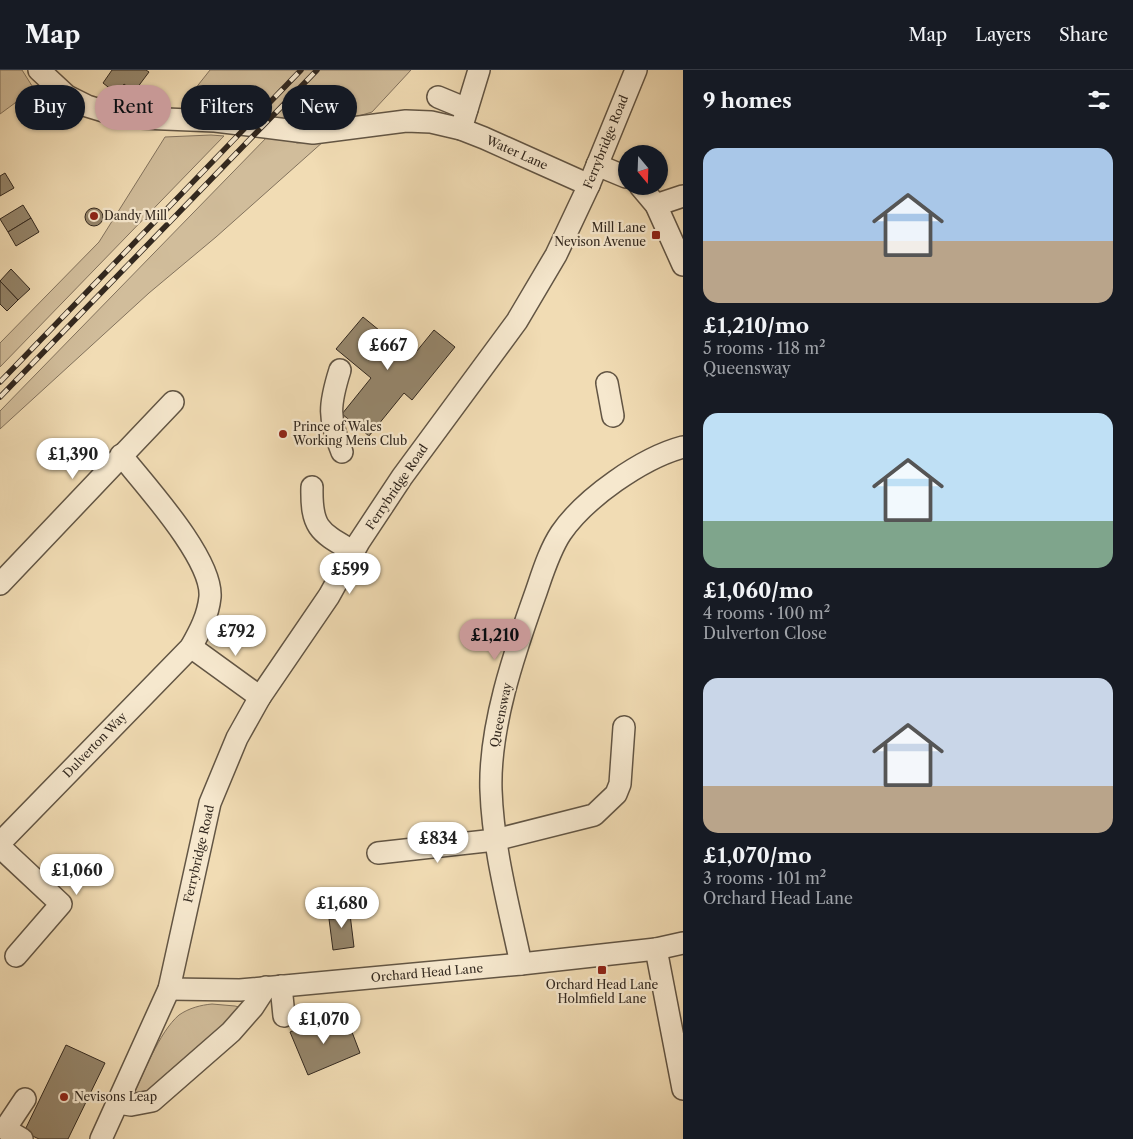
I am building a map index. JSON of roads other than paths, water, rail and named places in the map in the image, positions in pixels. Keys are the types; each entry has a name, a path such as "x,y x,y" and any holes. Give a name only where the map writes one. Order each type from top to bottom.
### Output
{"street":[{"path":"438,97 464,119 479,70"},
{"name":"Ferrybridge Road","path":"101,1139 169,989 210,803 238,738 260,696 329,596 354,552 402,477 517,322 556,255 589,185 636,70"},
{"name":"Water Lane","path":"52,74 67,96 87,106 110,113 140,118 215,121 313,133 406,121 431,122 464,119 589,185"},
{"path":"596,165 618,173"},
{"path":"648,195 656,205 683,265"},
{"path":"656,205 683,196"},
{"path":"340,370 333,392 331,411 333,430 342,452"},
{"path":"607,383 614,416"},
{"path":"0,584 173,402"},
{"name":"Queensway","path":"521,964 495,840 491,789 494,744 503,696 523,628 545,566 561,533 585,506 622,477 653,459 683,447"},
{"name":"Dulverton Way","path":"0,843 191,647 204,624 210,596 206,573 176,524 121,455"},
{"path":"312,487 312,505 316,522 326,536 354,552"},
{"path":"191,647 260,696"},
{"path":"378,853 495,840 594,816 616,794 620,784 624,728"},
{"path":"0,848 61,904 16,956"},
{"name":"Orchard Head Lane","path":"169,989 240,990 274,987 521,964 656,949 683,943"},
{"path":"656,949 683,1088"},
{"path":"118,1103 131,1105 152,1101 231,1032 274,987 284,1016"},
{"path":"22,1139 5,1129 25,1100"}],"railway":[{"path":"0,382 301,70"},
{"path":"0,397 317,70"}],"place":[{"name":"Dandy Mill","path":"94,216"},
{"name":"Mill Lane Nevison Avenue","path":"656,235"},
{"name":"Prince of Wales Working Mens Club","path":"283,434"},
{"name":"Orchard Head Lane Holmfield Lane","path":"602,970"},
{"name":"Nevisons Leap","path":"64,1097"}]}
